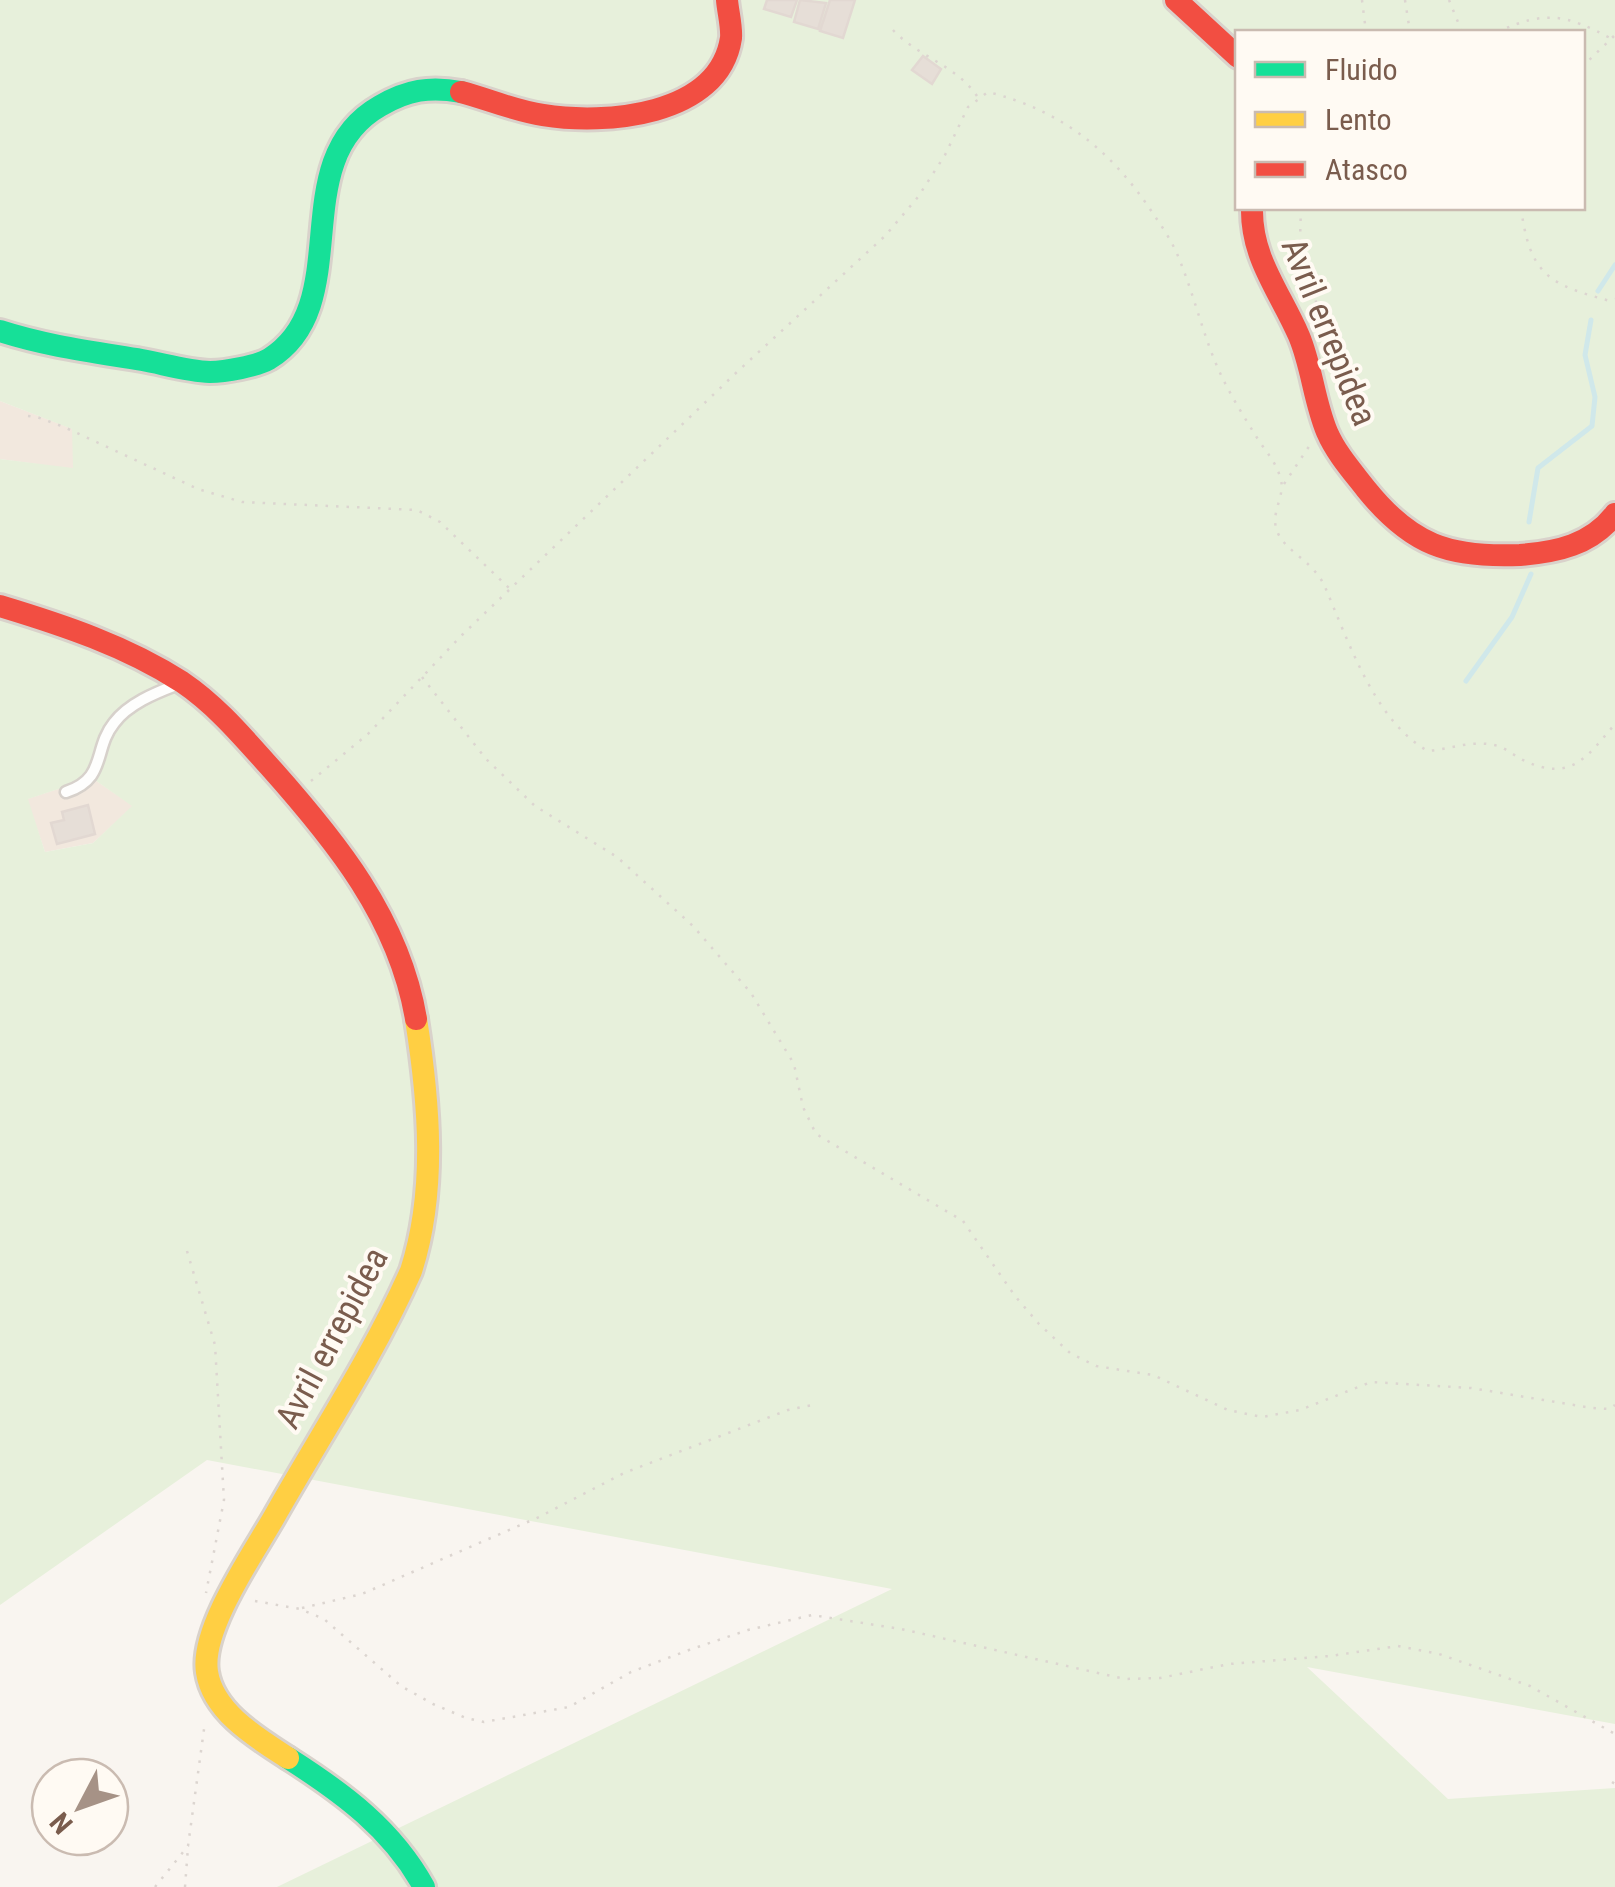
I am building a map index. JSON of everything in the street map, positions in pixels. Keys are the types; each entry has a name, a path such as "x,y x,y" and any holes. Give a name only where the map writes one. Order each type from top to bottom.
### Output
{"street":[{"path":"0,331 20,340 212,372 259,364 288,345 307,318 319,276 320,205 326,177 340,142 365,113 405,92 442,88 545,116 614,116 668,107 699,92 724,64 732,37 727,0"},
{"path":"1176,0 1235,53"},
{"name":"Avril errepidea","path":"1252,210 1257,254 1304,350 1326,427 1384,511 1411,537 1427,545 1484,556 1552,552 1584,542 1600,532 1615,514"},
{"name":"Avril errepidea","path":"0,606 101,639 182,682 220,715 295,795 352,866 378,905 404,964 416,1007 423,1059 428,1190 422,1237 409,1276 217,1602 207,1678 214,1693"},
{"path":"214,1693 232,1716 341,1793 384,1829 404,1852 424,1887"}],"lane":[{"path":"66,792 83,787 100,762 114,723 131,708 182,682"}],"path":[{"path":"1362,0 1366,30"},
{"path":"1406,0 1410,30"},
{"path":"1448,0 1461,30"},
{"path":"1503,30 1545,16 1577,20 1613,37 1585,64"},
{"path":"893,30 906,43 965,78 978,97"},
{"path":"295,795 368,734 510,589 899,222 945,155 968,107 988,92 1023,101 1070,126 1130,178 1179,257 1220,372 1275,462 1283,485"},
{"path":"1301,210 1300,240 1328,342 1328,358"},
{"path":"1522,210 1535,262 1552,282 1582,294 1615,299"},
{"path":"28,416 49,420 198,489 242,502 417,510 440,522 510,589"},
{"path":"1326,427 1283,485 1275,509 1275,527 1283,543 1306,559 1324,585 1349,646 1387,713 1412,742 1428,752 1472,743 1500,746 1553,772 1575,766 1615,724"},
{"path":"422,676 486,759 535,806 617,857 693,926 750,993 794,1064 802,1107 816,1134 963,1221 1039,1324 1070,1353 1096,1366 1153,1376 1228,1410 1262,1417 1300,1410 1371,1382 1470,1388 1592,1408 1609,1409 1615,1405"},
{"path":"188,1252 215,1346 224,1500 205,1586 217,1602 267,1601 300,1608 324,1620 401,1686 466,1718 484,1722 569,1707 631,1672 748,1630 812,1615 1126,1678 1160,1678 1229,1664 1398,1646 1439,1654 1530,1686 1615,1734"},
{"path":"300,1608 362,1594 539,1517 624,1473 788,1410 817,1404"},
{"path":"185,1887 201,1738 214,1693"},
{"path":"156,1887 188,1846"}],"shaded area":[{"path":"0,401 73,429 73,469 0,459"},
{"path":"92,778 133,806 93,843 45,852 27,799"}],"green space":[{"path":"0,0 1615,0 1615,1724 1307,1667 1448,1799 1615,1788 1615,1887 277,1887 892,1589 207,1460 0,1605 0,459 73,468 72,429 0,401","holes":["92,778 132,806 93,843 45,852 28,799"]}],"building":[{"path":"767,0 797,0 791,17 764,9"},
{"path":"800,0 826,3 818,29 794,22"},
{"path":"830,0 855,0 843,38 820,31"},
{"path":"923,56 941,69 932,84 912,70"},
{"path":"88,805 95,834 57,844 51,823 64,820 62,812"}],"waterway":[{"path":"1598,291 1615,265"},
{"path":"1529,522 1538,468 1592,426 1595,397 1585,355 1591,320"},
{"path":"1466,681 1512,617 1531,574"}],"traffic: fast":[{"path":"0,331 52,345 202,371 232,370 269,359 295,335 310,304 334,161 351,130 380,106 400,96 439,89 461,92"},
{"path":"288,1758 365,1814 397,1847 424,1887"}],"traffic: slow":[{"path":"288,1758 227,1712 211,1686 207,1654 232,1590 364,1363 411,1271 425,1209 428,1146 416,1019"}],"traffic: jam":[{"path":"461,92 522,111 568,118 626,116 655,110 682,100 705,85 722,64 731,38 727,0"},
{"path":"1176,0 1235,54"},
{"path":"1252,210 1261,259 1299,336 1327,432 1355,475 1399,523 1433,544 1452,550 1520,555 1547,552 1584,540 1615,514"},
{"path":"0,606 71,629 139,658 182,682 228,721 317,823 361,882 395,947 416,1019"}]}
